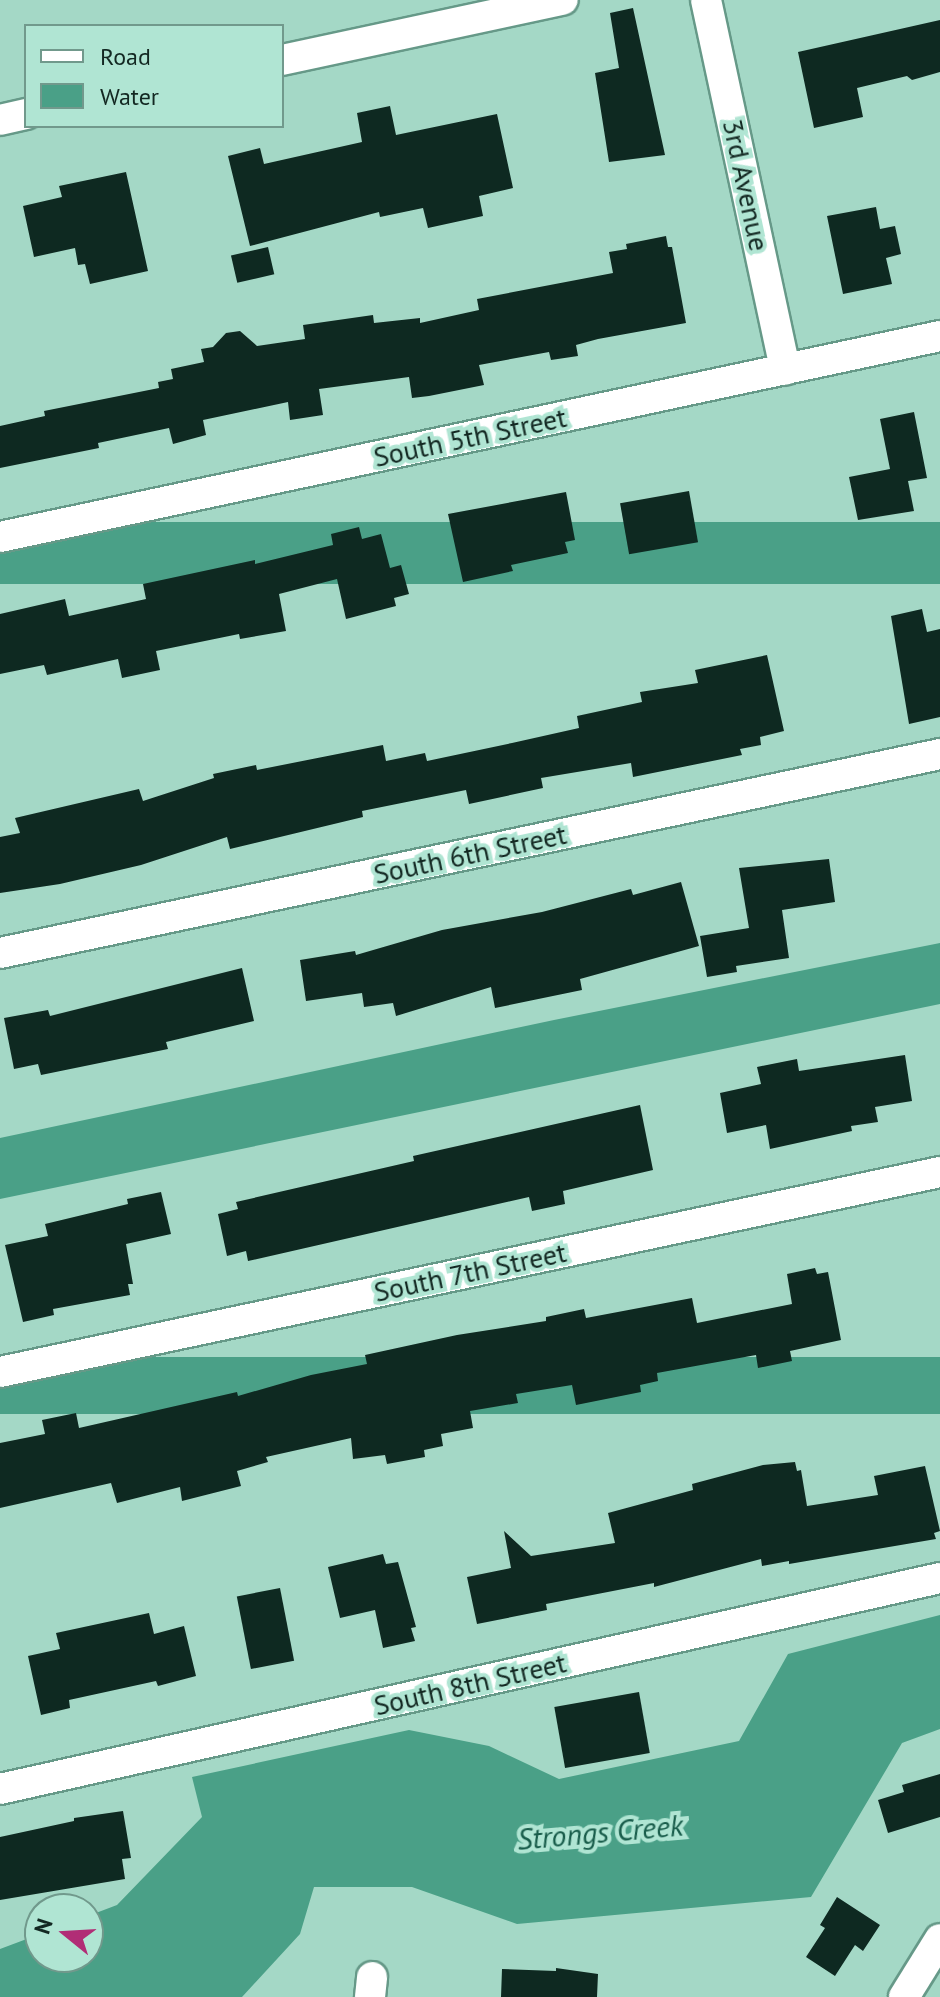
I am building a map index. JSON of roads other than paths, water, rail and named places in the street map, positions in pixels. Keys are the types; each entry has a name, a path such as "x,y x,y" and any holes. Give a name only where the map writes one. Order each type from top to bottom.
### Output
{"street":[{"path":"284,60 563,0"},
{"name":"3rd Avenue","path":"706,0 785,370"},
{"path":"0,120 24,114"},
{"name":"South 5th Street","path":"0,537 940,336"},
{"name":"South 6th Street","path":"0,953 940,754"},
{"name":"South 7th Street","path":"0,1372 940,1172"},
{"name":"South 8th Street","path":"0,1789 940,1578"},
{"path":"904,1997 940,1939"}],"water":[{"path":"0,522 940,522 940,584 0,584"},
{"path":"940,943 940,1004 0,1199 0,1138 554,1020"},
{"path":"0,1357 940,1357 940,1414 0,1414"},
{"name":"Strongs Creek","path":"940,1615 940,1729 902,1743 811,1897 517,1924 412,1887 314,1887 300,1934 242,1997 0,1997 0,1949 24,1940 24,1973 104,1973 104,1910 117,1905 202,1817 192,1777 409,1730 489,1746 559,1779 739,1741 788,1654"}]}
